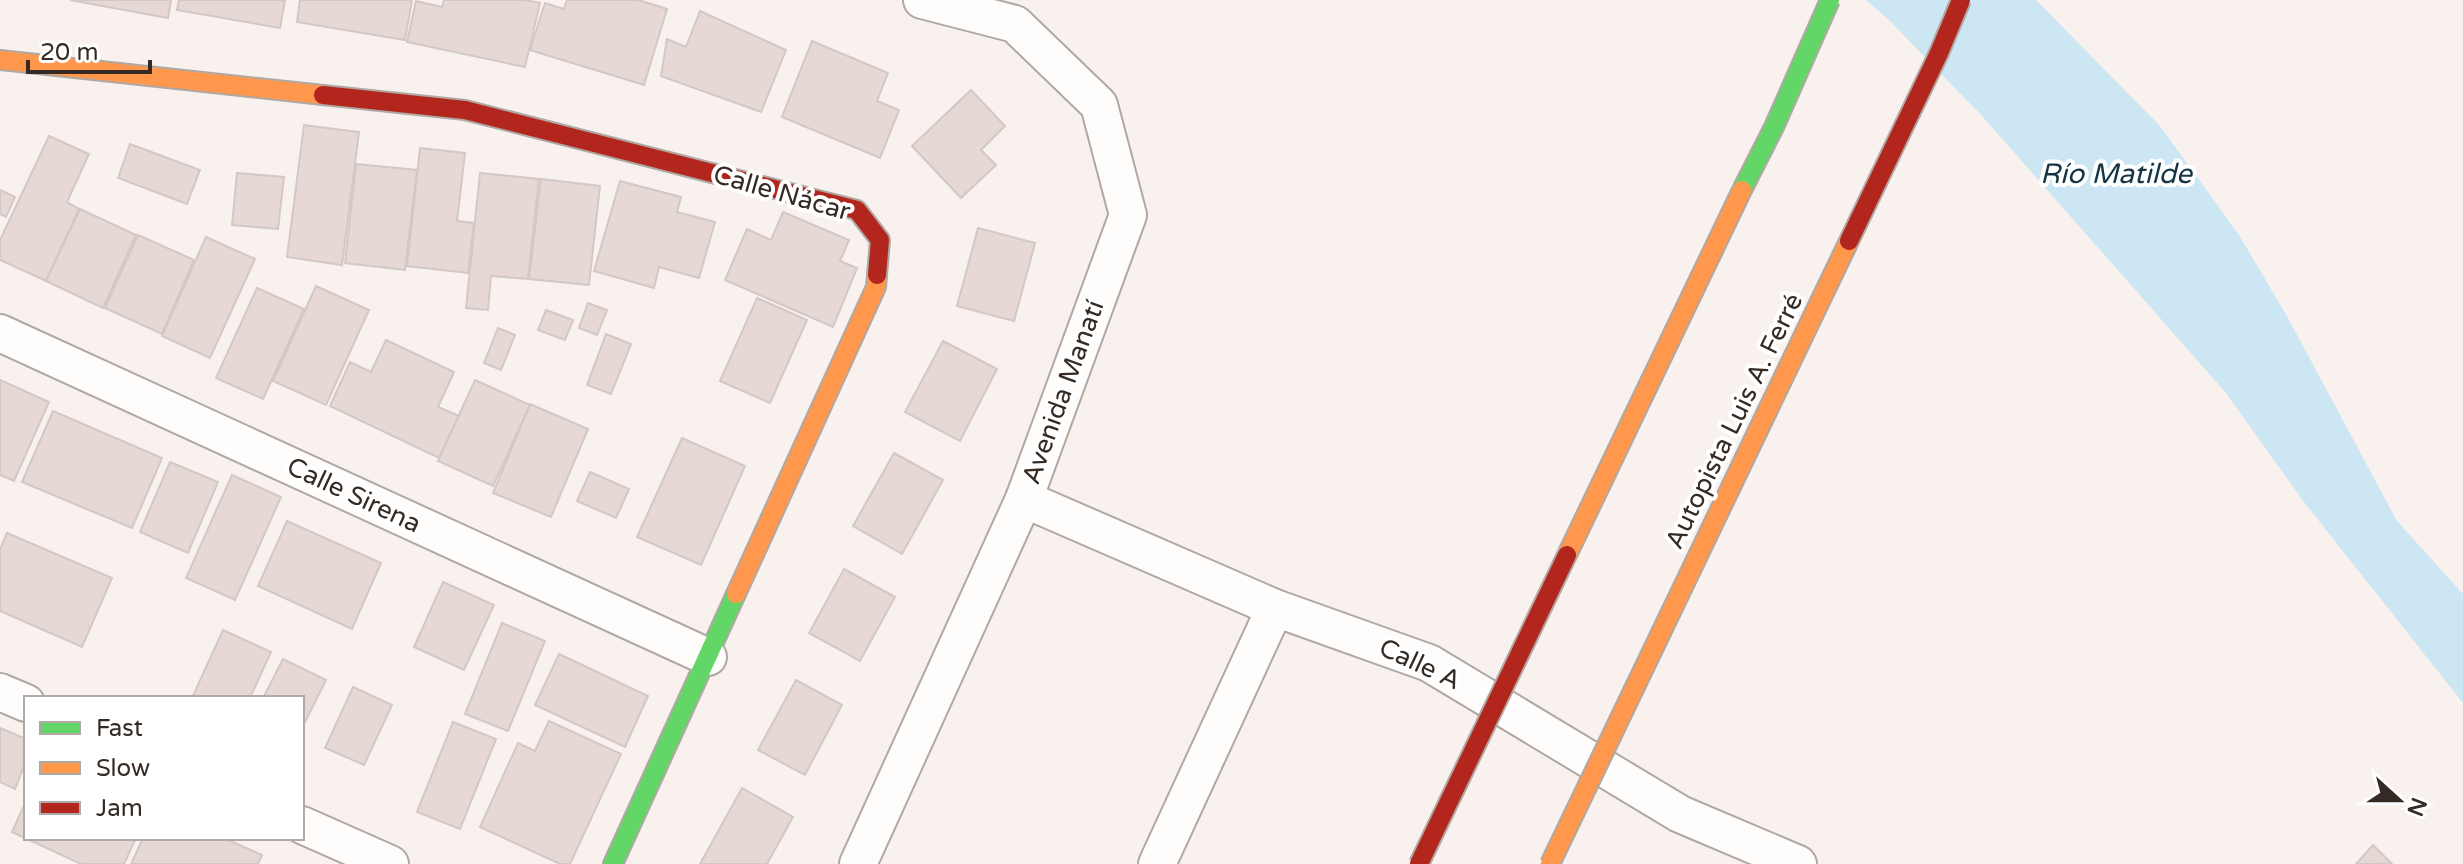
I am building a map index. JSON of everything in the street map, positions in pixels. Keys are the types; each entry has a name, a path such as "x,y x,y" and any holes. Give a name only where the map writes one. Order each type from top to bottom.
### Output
{"main road":[{"path":"1419,864 1774,127 1830,0"},
{"name":"Autopista Luis A. Ferré","path":"1550,864 1939,53 1961,0"},
{"name":"Calle Nácar","path":"0,60 465,110 857,210 880,240 876,287 613,864"}],"street":[{"name":"Avenida Manatí","path":"858,864 1024,499 1128,215 1099,105 1015,24 922,0"},
{"name":"Calle Sirena","path":"0,333 708,657"},
{"name":"Calle A","path":"1024,499 1275,608 1429,663 1680,814 1798,864"},
{"path":"1157,864 1275,608"},
{"path":"0,692 24,702"},
{"path":"304,826 390,864"}],"water":[{"name":"Río Matilde","path":"1866,0 2036,0 2160,126 2239,235 2288,318 2397,521 2463,594 2463,703 2304,502 2226,393 1983,117"}],"building":[{"path":"70,0 171,0 168,18"},
{"path":"179,0 285,0 280,28 177,10"},
{"path":"300,0 412,0 405,40 297,22"},
{"path":"444,0 526,0 540,3 525,67 407,42 416,1 442,7"},
{"path":"567,0 638,0 667,9 644,85 530,50 545,3 564,9"},
{"path":"700,11 786,50 761,112 661,76 667,39 686,47"},
{"path":"812,41 888,73 877,101 899,110 880,158 782,117"},
{"path":"971,90 1005,126 981,150 996,165 961,198 912,146"},
{"path":"304,125 359,132 342,265 287,257"},
{"path":"49,136 89,154 67,202 79,209 46,281 0,260 0,240"},
{"path":"130,144 200,170 187,204 118,178"},
{"path":"420,148 465,153 457,221 474,223 468,273 407,266"},
{"path":"356,164 417,170 405,270 345,263"},
{"path":"237,173 284,177 278,229 232,225"},
{"path":"480,173 539,179 528,279 491,276 488,310 466,308"},
{"path":"541,179 600,186 589,285 529,279"},
{"path":"620,181 681,197 677,212 715,222 699,278 659,267 654,288 594,271"},
{"path":"0,190 15,197 6,217 0,214"},
{"path":"80,209 136,235 103,308 46,281"},
{"path":"783,212 849,240 840,261 857,268 833,327 725,280 747,229 771,240"},
{"path":"978,228 1035,243 1014,321 957,306"},
{"path":"138,235 194,260 162,334 105,308"},
{"path":"206,237 255,259 210,358 162,336"},
{"path":"316,286 369,310 326,405 273,381"},
{"path":"257,288 304,309 263,399 216,378"},
{"path":"757,298 807,320 770,403 720,381"},
{"path":"588,303 607,310 597,335 579,328"},
{"path":"546,310 573,320 565,340 538,330"},
{"path":"498,328 515,335 501,370 484,363"},
{"path":"606,334 631,344 611,394 587,385"},
{"path":"386,340 454,372 438,407 459,416 439,458 330,406 350,362 371,372"},
{"path":"943,341 997,369 960,441 905,412"},
{"path":"0,380 49,402 14,481 0,475"},
{"path":"475,380 530,405 493,486 438,461"},
{"path":"530,404 588,429 551,517 493,493"},
{"path":"53,411 162,458 132,528 22,482"},
{"path":"682,438 745,466 701,565 637,537"},
{"path":"894,453 943,480 902,554 853,526"},
{"path":"170,462 218,482 188,553 140,532"},
{"path":"590,472 629,489 616,518 577,501"},
{"path":"232,475 281,497 235,600 186,578"},
{"path":"287,521 381,563 352,629 258,586"},
{"path":"7,533 112,578 82,647 0,611 0,549"},
{"path":"844,569 895,597 860,661 809,633"},
{"path":"443,582 494,605 464,670 414,647"},
{"path":"502,623 545,641 508,731 465,714"},
{"path":"223,630 271,652 251,696 193,696"},
{"path":"559,654 648,696 625,747 535,705"},
{"path":"283,659 326,680 304,724 304,696 264,696"},
{"path":"796,680 842,705 805,775 758,750"},
{"path":"353,687 392,705 364,765 325,748"},
{"path":"549,721 621,754 570,864 560,864 480,827 518,743 535,751"},
{"path":"453,722 496,739 460,829 417,812"},
{"path":"0,728 24,738 24,766 15,789 0,782"},
{"path":"742,788 793,817 767,864 700,864"},
{"path":"24,805 24,838 12,832"},
{"path":"29,840 135,840 124,864 81,864"},
{"path":"142,840 228,840 262,855 258,864 131,864"},
{"path":"2373,845 2392,864 2356,864"}],"traffic: fast":[{"path":"1742,190 1774,127 1830,0"},
{"path":"613,864 736,594"}],"traffic: slow":[{"path":"0,60 323,95"},
{"path":"1567,555 1742,190"},
{"path":"1550,864 1849,241"},
{"path":"736,594 876,287 877,275"}],"traffic: jam":[{"path":"1849,241 1961,0"},
{"path":"323,95 465,110 857,210 880,240 877,275"},
{"path":"1419,864 1567,555"}]}
